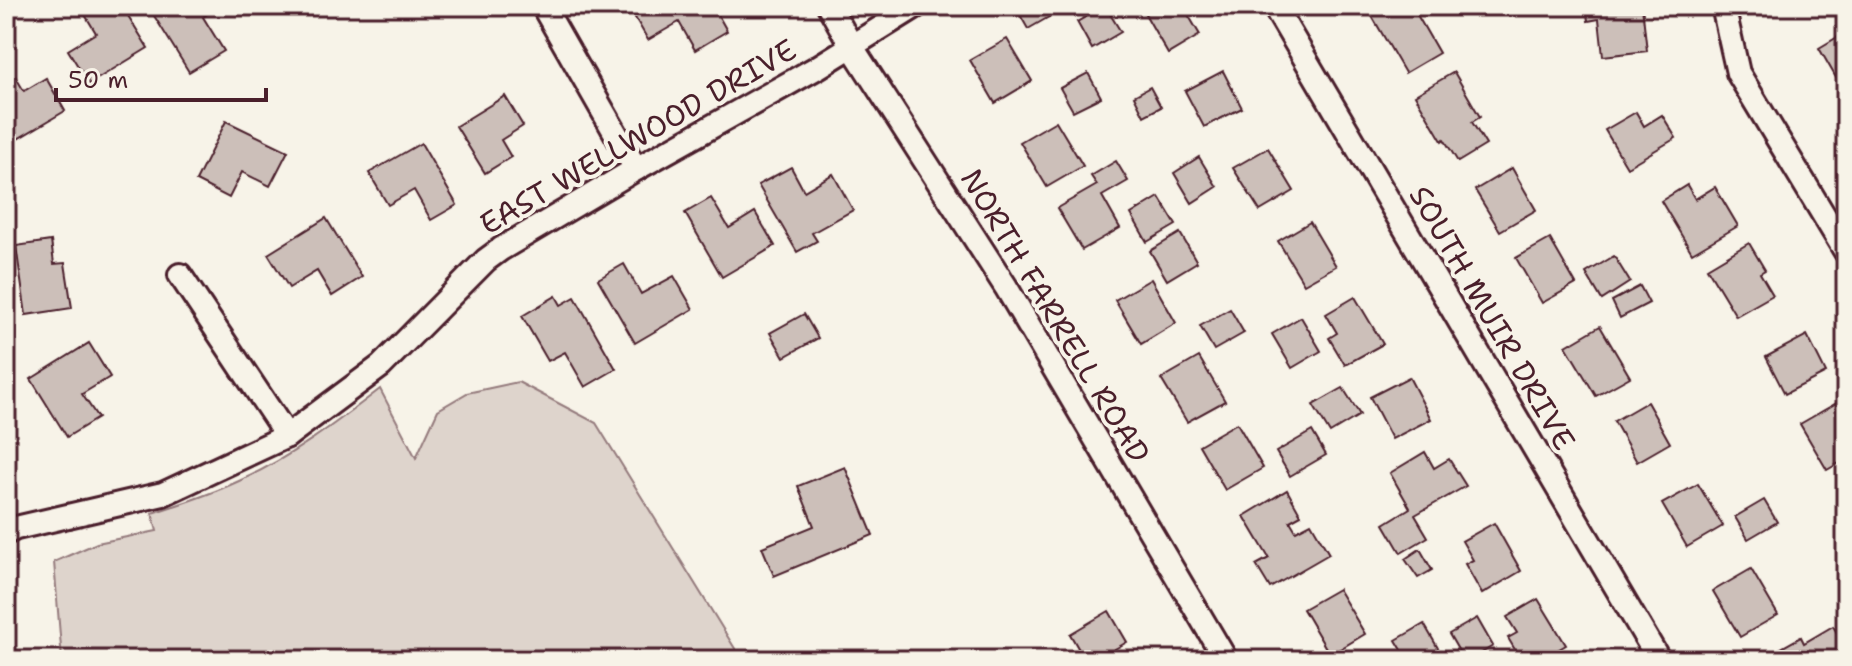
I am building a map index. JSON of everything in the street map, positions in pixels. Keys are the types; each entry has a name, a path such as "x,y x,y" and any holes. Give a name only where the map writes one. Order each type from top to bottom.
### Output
{"street":[{"path":"543,6 636,169"},
{"name":"NORTH FARRELL ROAD","path":"829,6 1006,287 1226,660"},
{"name":"EAST WELLWOOD DRIVE","path":"6,533 16,528 163,494 287,436 381,366 493,255 636,169 852,47 916,6"},
{"name":"SOUTH MUIR DRIVE","path":"1274,6 1659,660"},
{"path":"1723,6 1738,73 1846,252"},
{"path":"180,275 287,436"}],"shaded area":[{"path":"518,382 596,423 742,660 62,660 54,562 97,543 157,531 152,513 258,472 312,439 380,389 416,458 438,410 467,393"}],"building":[{"path":"122,6 148,48 89,84 68,50 96,33 81,8"},
{"path":"148,6 217,6 203,17 224,51 189,72"},
{"path":"634,6 713,6 727,31 695,50 679,22 648,40 630,9"},
{"path":"1015,6 1052,6 1056,13 1028,29"},
{"path":"1105,6 1121,32 1092,49 1077,22"},
{"path":"1154,6 1183,6 1200,35 1168,54 1144,12"},
{"path":"1377,6 1412,6 1439,53 1405,73 1369,11"},
{"path":"1586,6 1642,6 1647,51 1603,56 1599,19 1588,21"},
{"path":"1846,32 1846,95 1819,48"},
{"path":"1007,39 1032,81 995,103 970,60"},
{"path":"9,66 24,91 46,78 65,111 14,141 6,127 6,68"},
{"path":"1223,71 1242,108 1204,127 1185,91"},
{"path":"1454,72 1480,117 1472,122 1486,145 1458,162 1415,95"},
{"path":"1088,73 1101,97 1073,111 1060,88"},
{"path":"1150,87 1161,107 1144,116 1134,96"},
{"path":"505,96 523,126 501,140 511,157 485,173 456,126"},
{"path":"1636,112 1644,126 1662,115 1676,138 1627,167 1605,130"},
{"path":"226,121 288,151 270,186 242,172 229,198 196,181"},
{"path":"1056,121 1083,166 1047,187 1020,142"},
{"path":"421,143 457,205 431,220 414,190 388,205 369,173"},
{"path":"1268,148 1294,191 1260,211 1233,168"},
{"path":"1199,157 1217,187 1192,203 1174,173"},
{"path":"1116,161 1128,181 1102,196 1120,228 1082,250 1057,208 1097,185 1091,176"},
{"path":"791,167 804,191 833,174 853,210 812,233 817,241 797,252 758,185"},
{"path":"1512,168 1536,210 1500,231 1475,190"},
{"path":"1687,185 1695,199 1715,187 1738,226 1692,253 1661,201"},
{"path":"1159,197 1176,225 1147,242 1131,214"},
{"path":"711,198 729,228 755,212 775,246 722,277 685,213"},
{"path":"326,218 362,277 332,296 317,271 289,288 268,254"},
{"path":"1310,222 1336,266 1304,284 1278,241"},
{"path":"1180,233 1197,262 1167,280 1150,251"},
{"path":"1550,239 1576,284 1542,303 1516,258"},
{"path":"51,241 54,264 65,263 72,308 26,315 16,246"},
{"path":"1749,243 1765,270 1760,273 1773,295 1736,316 1707,268"},
{"path":"1614,256 1630,282 1602,300 1586,273"},
{"path":"624,264 641,294 674,276 693,309 635,343 598,279"},
{"path":"1151,279 1176,323 1141,344 1115,300"},
{"path":"1640,286 1649,303 1620,318 1612,301"},
{"path":"556,296 561,305 575,297 616,369 585,387 565,352 548,361 522,316"},
{"path":"1355,297 1383,344 1345,365 1329,338 1337,333 1326,314"},
{"path":"1230,309 1244,333 1214,350 1200,326"},
{"path":"804,314 818,338 784,357 770,333"},
{"path":"1301,317 1321,351 1292,368 1272,334"},
{"path":"1600,326 1630,377 1596,396 1566,346"},
{"path":"1807,335 1826,373 1785,394 1766,357"},
{"path":"89,343 110,377 82,394 98,418 67,437 31,379"},
{"path":"1199,357 1225,401 1187,422 1161,379"},
{"path":"1409,377 1431,419 1392,439 1370,397"},
{"path":"1343,388 1360,415 1330,433 1313,405"},
{"path":"1840,401 1846,410 1846,459 1827,470 1800,424"},
{"path":"1647,402 1670,443 1637,462 1614,421"},
{"path":"1237,423 1263,468 1225,490 1199,445"},
{"path":"1312,431 1326,455 1290,476 1276,452"},
{"path":"1425,452 1434,468 1449,459 1466,486 1415,515 1428,537 1401,553 1384,524 1410,508 1390,473"},
{"path":"845,467 873,535 774,576 762,547 814,526 798,486"},
{"path":"1698,484 1723,526 1687,547 1662,504"},
{"path":"1287,490 1301,515 1290,521 1296,531 1311,523 1329,554 1270,588 1256,565 1269,558 1244,516"},
{"path":"1764,500 1777,522 1748,539 1735,517"},
{"path":"1494,523 1521,571 1482,594 1465,564 1473,560 1462,541"},
{"path":"1420,549 1432,570 1418,578 1405,559"},
{"path":"1751,569 1778,615 1740,637 1713,591"},
{"path":"1338,589 1365,634 1330,655 1303,609"},
{"path":"1538,599 1566,645 1540,660 1521,660 1508,638 1517,633 1507,617"},
{"path":"1109,611 1127,642 1096,660 1085,660 1070,634"},
{"path":"1477,618 1493,646 1470,660 1464,660 1449,634"},
{"path":"1424,624 1439,650 1422,660 1408,660 1396,640"},
{"path":"1833,626 1846,648 1844,660 1760,660 1801,637 1804,643"}]}
